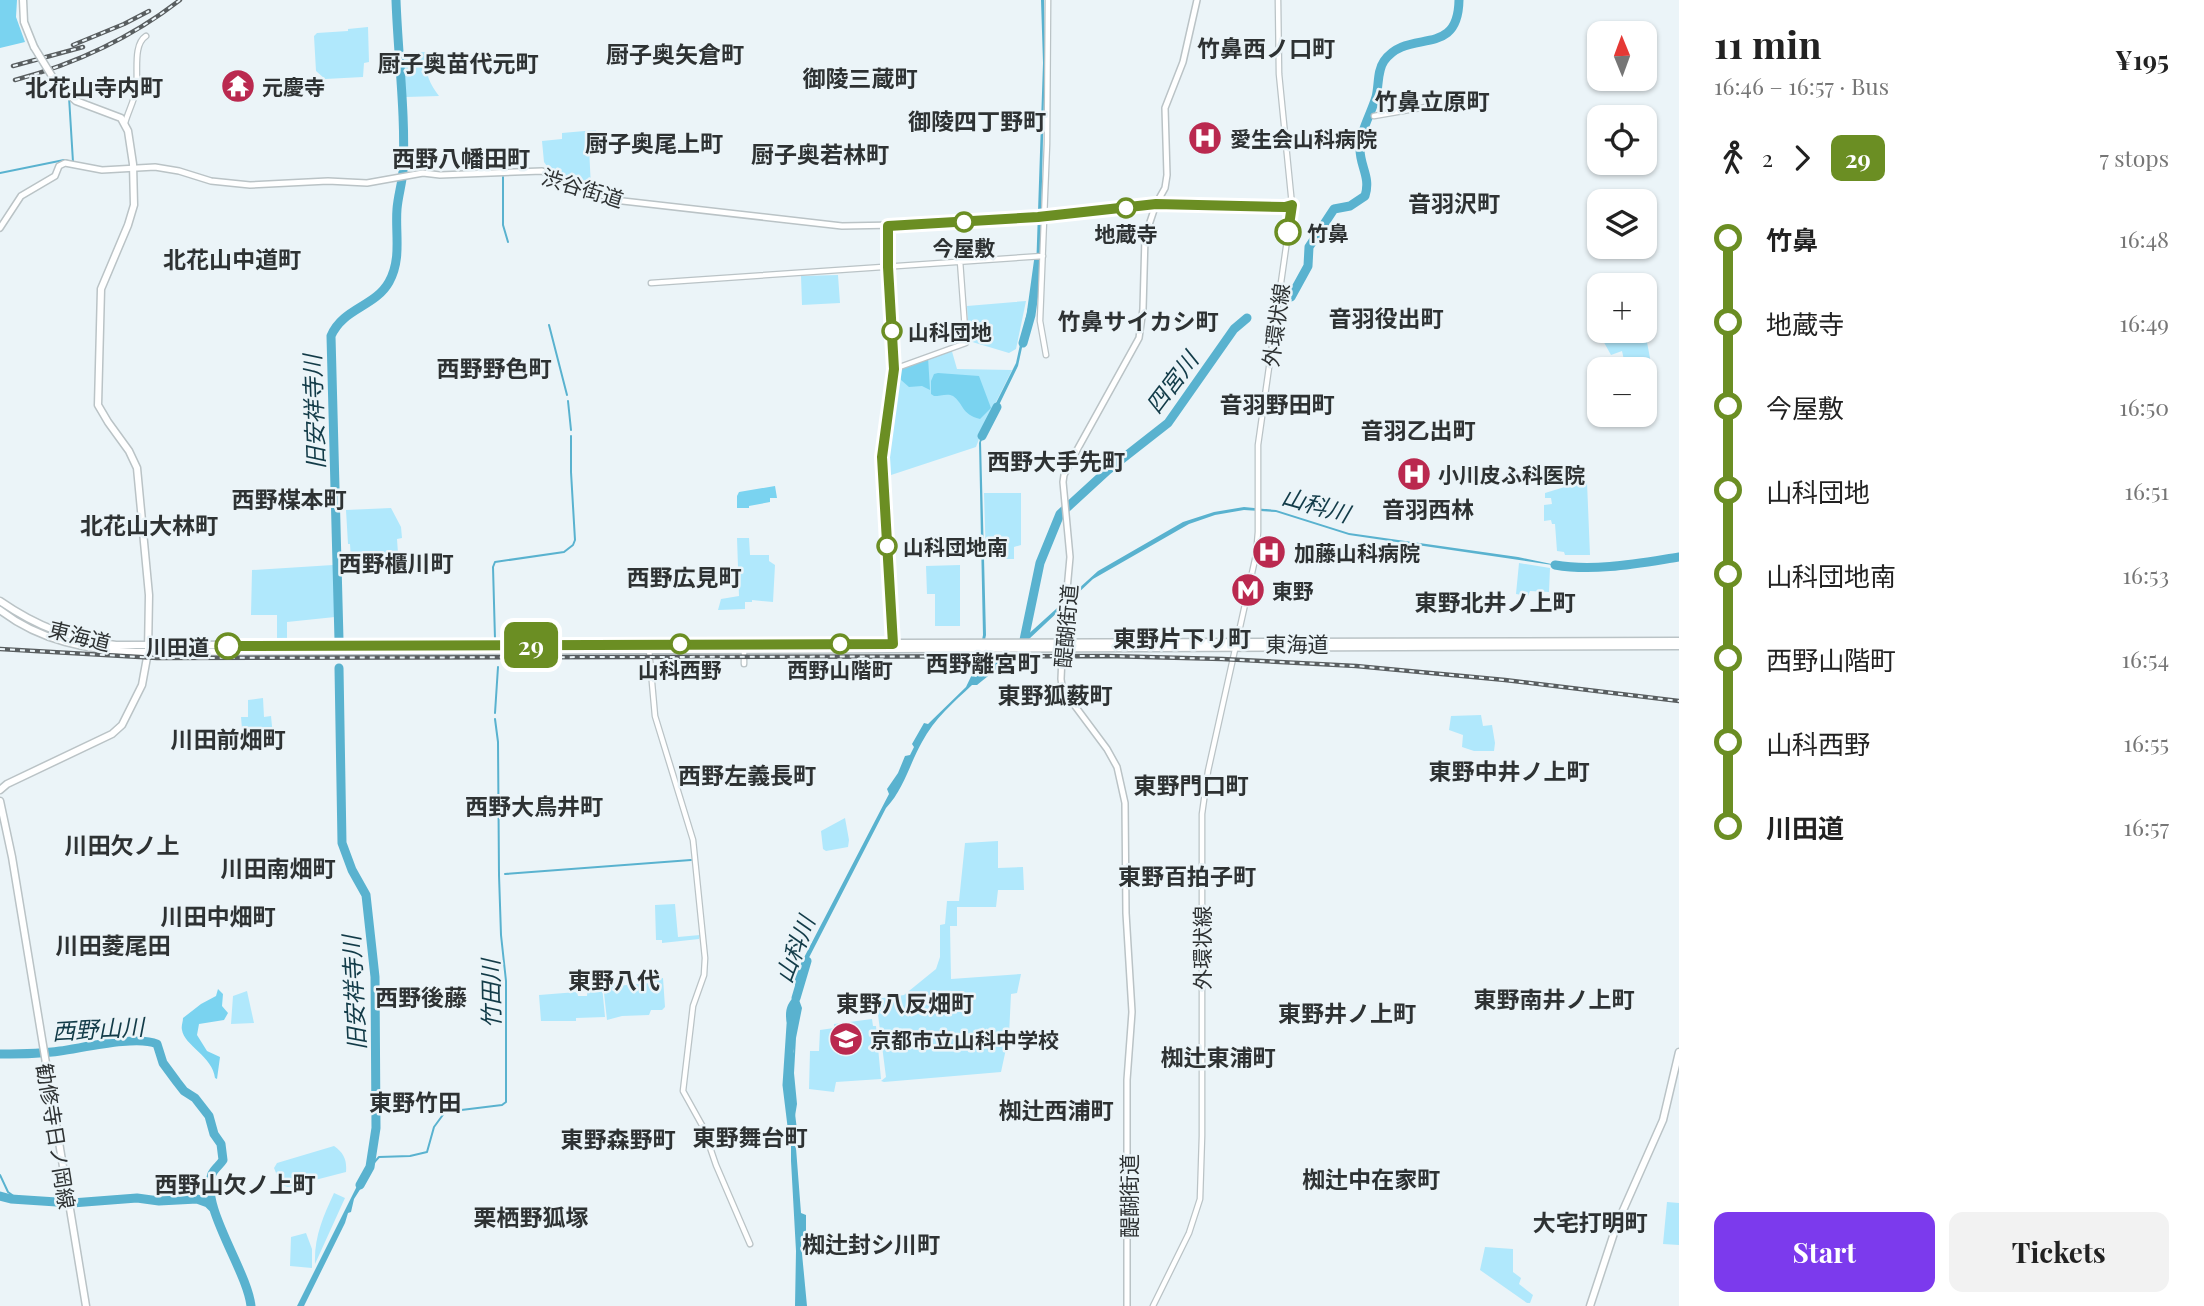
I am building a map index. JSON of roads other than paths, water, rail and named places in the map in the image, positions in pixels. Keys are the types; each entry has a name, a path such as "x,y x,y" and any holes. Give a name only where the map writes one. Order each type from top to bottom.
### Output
{"main road":[{"path":"0,790 6,784 116,732 128,716 142,685 148,649 149,594 137,468 129,451 98,405 101,289 133,210 130,139 125,123 118,117 76,101 55,81 34,47 24,22 23,0"},
{"name":"醍醐街道","path":"1128,1306 1128,1080 1132,1008 1126,913 1125,803 1117,767 1062,686 1060,672 1070,550 1064,503 1064,475 1139,338 1143,309 1144,237 1166,183 1165,108 1183,62 1197,0"},
{"name":"渋谷街道","path":"0,228 21,196 55,176 59,166 64,163 102,170 155,167 211,181 250,185 328,181 367,183 423,173 440,175 542,171 614,200 842,226 888,226 1042,216 1156,204"},
{"name":"東海道","path":"0,601 29,621 57,633 101,643 148,649"},
{"name":"東海道","path":"0,610 27,628 63,642 112,651 649,647 1679,646"},
{"name":"東海道","path":"1235,646 1679,641"},
{"name":"勧修寺日ノ岡線","path":"0,801 12,857 86,1306"},
{"path":"1590,1306 1617,1223 1663,1120 1679,1052"}],"street":[{"path":"1046,355 1040,321 1048,0"},
{"name":"外環状線","path":"1153,1306 1189,1233 1200,1199 1202,814 1208,771 1256,555 1258,445 1292,205 1279,74 1278,0"},
{"path":"125,123 136,92 139,46 142,38 146,36"},
{"path":"1374,116 1433,106"},
{"path":"888,226 894,369 882,457 893,647"},
{"path":"651,284 1043,256"},
{"path":"894,369 966,344 960,261"},
{"path":"649,647 656,722 693,840 705,958 705,975 693,1006 682,1091 703,1127 716,1165 750,1244"},
{"path":"744,647 744,664"}],"waterway":[{"name":"旧安祥寺川","path":"339,640 331,336 343,319 383,290 395,264 397,209 404,150 396,0"},
{"name":"四宮川","path":"1291,297 1308,266 1309,247 1334,209 1350,206 1365,196 1367,183 1360,155 1360,142 1376,97 1384,61 1394,51 1441,37 1450,30 1456,18 1459,0"},
{"path":"0,173 64,160 73,162 69,97"},
{"path":"503,177 503,225 508,242"},
{"path":"1023,343 1031,315 1039,257"},
{"name":"四宮川","path":"1024,640 1040,563 1060,514 1108,470 1168,423 1234,329 1247,318"},
{"path":"549,325 567,395"},
{"path":"568,401 571,430"},
{"path":"982,436 997,407"},
{"path":"495,639 495,562 564,552 575,540 571,436"},
{"name":"山科川","path":"1555,565 1602,567 1679,557"},
{"path":"495,713 498,667"},
{"name":"旧安祥寺川","path":"339,668 342,843 352,870 366,895 375,977 376,1128 370,1167 360,1185"},
{"name":"竹田川","path":"370,1167 379,1157 410,1156 427,1152 434,1127 445,1112 502,1105 506,1102 506,981 501,935 498,742 495,719"},
{"path":"505,874 691,860"},
{"name":"山科川","path":"796,998 807,961"},
{"name":"山科川","path":"791,1025 787,1085 792,1126"},
{"name":"西野山川","path":"0,1054 53,1052 124,1041 157,1044 163,1063 184,1091 195,1098 209,1116 214,1134 221,1144 223,1160 212,1174 212,1203 248,1291 251,1306"},
{"path":"0,1175 8,1192 19,1200"},
{"path":"0,1196 72,1203 137,1198 159,1201 197,1199 213,1208"}],"railway":[{"path":"15,80 81,58 102,48 142,26 180,0"},
{"path":"73,45 149,11"},
{"path":"13,66 83,47"},
{"path":"0,649 157,658 1108,656 1222,659 1356,666 1505,680 1679,701"}],"place":[{"name":"元慶寺","path":"238,86"},
{"name":"愛生会山科病院","path":"1205,138"},
{"name":"地蔵寺","path":"1126,208"},
{"name":"今屋敷","path":"964,222"},
{"name":"竹鼻","path":"1288,232"},
{"name":"山科団地","path":"892,331"},
{"name":"小川皮ふ科医院","path":"1414,474"},
{"name":"山科団地南","path":"887,546"},
{"name":"加藤山科病院","path":"1269,552"},
{"name":"東野","path":"1248,590"},
{"name":"山科西野","path":"680,644"},
{"name":"西野山階町","path":"840,644"},
{"name":"川田道","path":"228,646"},
{"name":"京都市立山科中学校","path":"846,1039"}],"district":[{"name":"竹鼻西ノ口町","path":"1266,47"},
{"name":"厨子奥矢倉町","path":"675,53"},
{"name":"厨子奥苗代元町","path":"458,62"},
{"name":"御陵三蔵町","path":"860,77"},
{"name":"北花山寺内町","path":"94,86"},
{"name":"竹鼻立原町","path":"1432,100"},
{"name":"御陵四丁野町","path":"977,120"},
{"name":"厨子奥尾上町","path":"654,142"},
{"name":"厨子奥若林町","path":"820,153"},
{"name":"西野八幡田町","path":"461,157"},
{"name":"音羽沢町","path":"1454,202"},
{"name":"北花山中道町","path":"232,258"},
{"name":"音羽役出町","path":"1386,317"},
{"name":"竹鼻サイカシ町","path":"1138,320"},
{"name":"西野野色町","path":"494,367"},
{"name":"音羽野田町","path":"1277,403"},
{"name":"音羽乙出町","path":"1418,429"},
{"name":"西野大手先町","path":"1056,460"},
{"name":"西野楳本町","path":"289,498"},
{"name":"音羽西林","path":"1428,508"},
{"name":"北花山大林町","path":"149,524"},
{"name":"西野櫃川町","path":"396,562"},
{"name":"西野広見町","path":"684,576"},
{"name":"東野北井ノ上町","path":"1495,601"},
{"name":"東野片下リ町","path":"1182,637"},
{"name":"西野離宮町","path":"983,662"},
{"name":"東野狐薮町","path":"1055,694"},
{"name":"川田前畑町","path":"228,738"},
{"name":"東野中井ノ上町","path":"1509,770"},
{"name":"西野左義長町","path":"747,774"},
{"name":"東野門口町","path":"1191,784"},
{"name":"西野大鳥井町","path":"534,805"},
{"name":"川田欠ノ上","path":"122,844"},
{"name":"川田南畑町","path":"278,867"},
{"name":"東野百拍子町","path":"1187,875"},
{"name":"川田中畑町","path":"218,915"},
{"name":"川田菱尾田","path":"113,944"},
{"name":"東野八代","path":"614,979"},
{"name":"西野後藤","path":"421,996"},
{"name":"東野南井ノ上町","path":"1554,998"},
{"name":"東野八反畑町","path":"905,1002"},
{"name":"東野井ノ上町","path":"1347,1012"},
{"name":"椥辻東浦町","path":"1218,1056"},
{"name":"東野竹田","path":"415,1101"},
{"name":"椥辻西浦町","path":"1056,1109"},
{"name":"東野舞台町","path":"750,1136"},
{"name":"東野森野町","path":"618,1138"},
{"name":"椥辻中在家町","path":"1371,1178"},
{"name":"西野山欠ノ上町","path":"235,1183"},
{"name":"栗栖野狐塚","path":"531,1216"},
{"name":"大宅打明町","path":"1590,1221"},
{"name":"椥辻封シ川町","path":"871,1243"}]}
